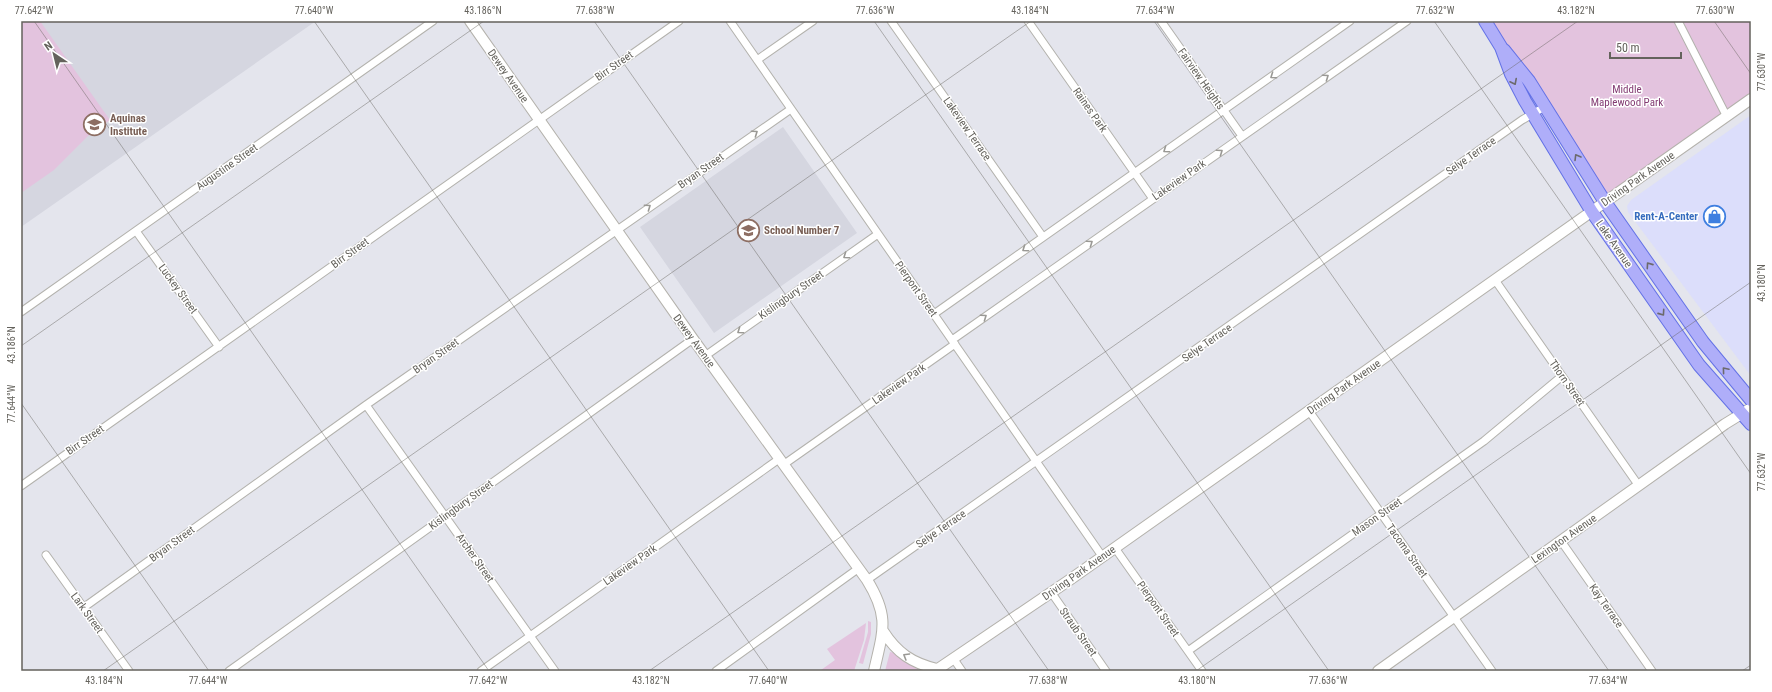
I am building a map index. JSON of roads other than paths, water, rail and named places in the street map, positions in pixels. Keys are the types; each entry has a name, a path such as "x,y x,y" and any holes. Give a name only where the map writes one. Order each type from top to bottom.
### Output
{"main road":[{"name":"Lake Avenue","path":"1485,21 1501,47 1521,69 1546,106 1605,202 1710,351 1751,400"},
{"name":"Lake Avenue","path":"1501,47 1510,74 1532,114 1592,212 1699,365 1746,411 1751,424"}],"street":[{"name":"Augustine Street","path":"21,312 433,21"},
{"name":"Dewey Avenue","path":"470,21 705,356 868,580 878,598 881,607 883,631 874,671"},
{"name":"Birr Street","path":"21,486 678,21"},
{"name":"Pierpont Street","path":"730,21 1102,556"},
{"path":"757,60 813,21"},
{"name":"Lakeview Terrace","path":"891,21 1042,237"},
{"name":"Raines Park","path":"1028,21 1153,199"},
{"name":"Fairview Heights","path":"1161,21 1242,136"},
{"path":"934,314 1350,21"},
{"name":"Lakeview Park","path":"481,671 953,342 1242,136 1407,21"},
{"path":"1678,21 1727,116"},
{"name":"Driving Park Avenue","path":"936,670 1115,548 1751,99"},
{"name":"Selye Terrace","path":"868,580 1532,114 1546,106"},
{"name":"Bryan Street","path":"83,608 366,405 791,109"},
{"name":"Luckey Street","path":"136,231 219,347"},
{"name":"Kislingbury Street","path":"705,356 878,234"},
{"name":"Thorn Street","path":"1495,280 1639,486"},
{"name":"Kislingbury Street","path":"229,671 693,339"},
{"name":"Mason Street","path":"1188,651 1490,437 1562,376"},
{"name":"Archer Street","path":"366,405 555,671"},
{"name":"Tacoma Street","path":"1309,411 1492,671"},
{"name":"Lexington Avenue","path":"1378,671 1746,411"},
{"name":"Kay Terrace","path":"1560,541 1652,671"},
{"name":"Pierpont Street","path":"1115,548 1202,671"},
{"name":"Lark Street","path":"46,556 129,671"},
{"path":"716,671 859,568"},
{"name":"Straub Street","path":"1051,592 1106,671"},
{"path":"883,631 900,652 922,665 936,670"},
{"path":"953,658 962,671"}],"place":[{"name":"Aquinas Institute","path":"95,124"},
{"name":"Rent-A-Center","path":"1714,216"},
{"name":"School Number 7","path":"748,230"}],"park label":[{"name":"Middle Maplewood Park","path":"1627,95"}]}
